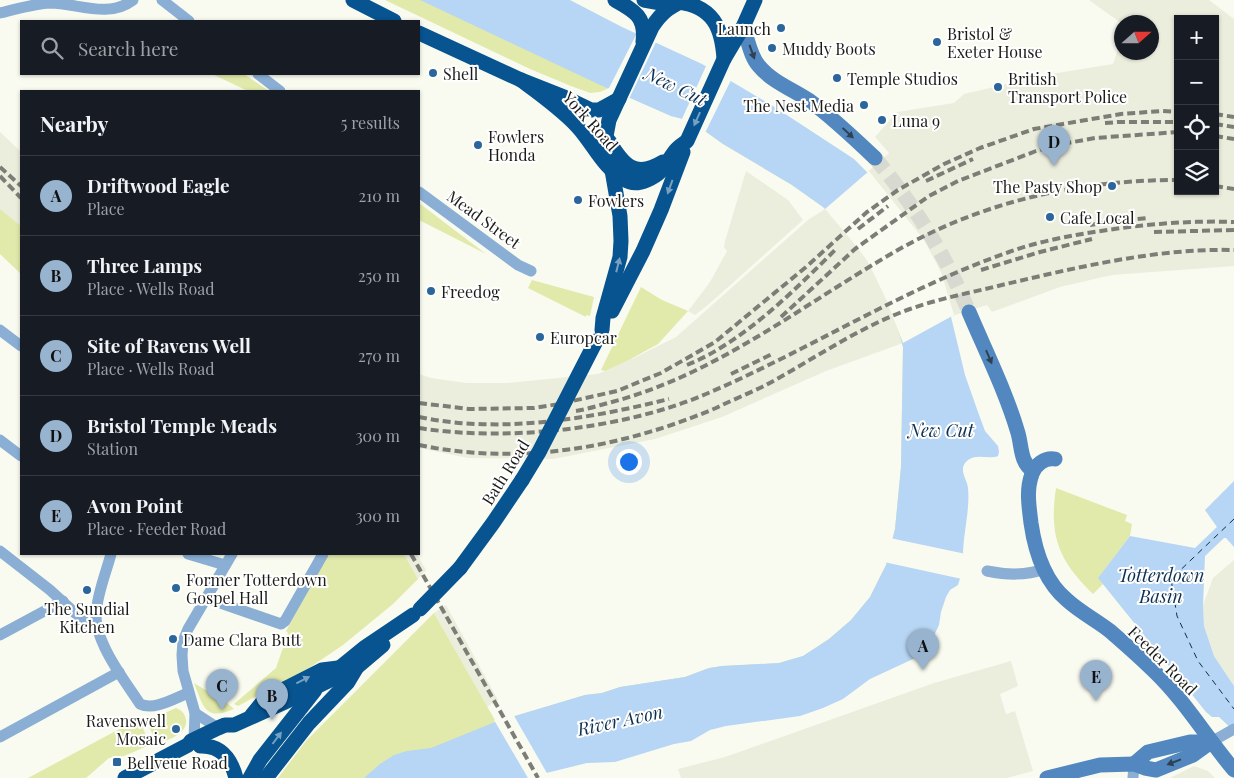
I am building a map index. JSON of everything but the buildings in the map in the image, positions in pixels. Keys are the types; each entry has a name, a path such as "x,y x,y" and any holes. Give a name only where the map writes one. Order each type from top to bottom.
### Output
{"highway":[{"path":"353,0 392,20"},
{"path":"615,0 639,16 644,26 642,48"},
{"path":"644,0 693,4 703,9 711,16 719,30 723,47 722,64"},
{"name":"Bath Road","path":"320,686 357,667 393,637 460,568 494,523 522,480 539,452 643,251 661,210 687,139 722,64 743,27 754,0"},
{"path":"671,158 647,169 633,168 626,165 618,156 606,136 615,103 652,27 662,13 679,3"},
{"name":"York Road","path":"420,33 520,80 591,110 599,110 615,103"},
{"name":"York Road","path":"520,80 566,115 584,134 611,169"},
{"name":"Bath Road","path":"599,335 620,257 621,241 618,208 606,136"},
{"path":"611,169 624,179 637,183 658,175 676,150 687,139"},
{"name":"Bath Road","path":"250,778 260,760 320,686 338,668 416,612"},
{"name":"Bath Road","path":"266,778 310,723 348,682 357,667"},
{"path":"250,717 265,699 322,670 338,668"},
{"path":"194,744 218,728 234,724 320,686"},
{"path":"125,778 194,744 228,732 234,724"},
{"path":"194,744 218,749 227,756 234,769 236,778"}],"street":[{"path":"0,13 48,3 105,10 118,7 133,0"},
{"path":"162,0 188,20"},
{"path":"743,27 754,60 766,73 810,102 845,129 874,158"},
{"path":"259,75 279,90"},
{"name":"Mead Street","path":"420,193 518,265 531,271"},
{"path":"969,312 1010,406 1020,439 1023,461 1033,471 1044,460 1055,459"},
{"path":"0,330 20,345"},
{"path":"0,440 20,455"},
{"name":"Feeder Road","path":"1033,471 1029,483 1028,497 1034,541 1039,560 1059,593 1109,631 1156,673 1185,705 1211,742 1234,770"},
{"path":"0,552 63,601 87,624 97,626"},
{"path":"111,555 97,603 96,615 101,638 119,672 140,704 146,707 188,693"},
{"path":"191,555 225,566"},
{"path":"194,744 194,713 183,671 183,642 188,629 231,555"},
{"path":"206,598 282,624 322,555"},
{"path":"987,571 1020,574 1044,569"},
{"path":"0,636 63,601"},
{"path":"0,737 119,672"},
{"path":"194,713 218,728"},
{"path":"1047,778 1100,765 1134,771 1145,768 1156,770 1193,755 1211,742 1230,732"}],"shaded area":[{"path":"1089,0 1209,0 1234,19 1234,266 1112,275 1060,287 992,312 987,305 952,316 903,343 826,371 722,417 655,439 553,459 468,458 420,448 420,374 431,378 466,383 507,383 598,374 636,357 676,337 808,220 825,209 889,153 875,137 897,112 954,103 964,94 1045,75 1113,64 1114,60 1159,60 1159,15 1114,15 1114,18"},
{"path":"0,132 20,151 20,225 0,209"},
{"path":"746,171 788,200 803,220 695,315 688,311 710,282 727,251 724,247 725,241"},
{"path":"405,555 418,555 426,570 418,579"},
{"path":"1234,560 1234,686 1214,656 1204,626 1203,605 1213,578"},
{"path":"446,605 498,700 487,707 434,613"},
{"path":"1011,661 1018,686 1000,694 1006,714 1015,711 1033,771 1007,778 681,778 678,769 725,757 934,683"},
{"path":"1194,766 1208,771 1215,778 1170,778"}],"green space":[{"path":"385,0 465,0 658,93 694,105 817,180 889,260 898,282 910,351 924,387 934,401 935,408 924,463 908,571 900,597 892,608 866,631 825,662 808,670 793,674 732,682 661,702 630,703 606,711 533,727 504,736 449,764 427,778 278,778 306,741 434,613 496,722 585,695 602,693 620,687 685,677 709,668 779,663 803,656 829,639 851,620 870,597 886,565 895,529 901,467 903,347 888,298 870,261 844,227 823,207 792,185 723,144 691,121 671,116 609,88 600,92 590,93 571,86 530,69"},
{"path":"214,75 245,75 268,90 246,90"},
{"path":"420,204 486,254 420,221"},
{"path":"0,209 20,225 20,273 0,254"},
{"path":"532,280 594,297 590,316 586,315 586,317 528,288"},
{"path":"641,287 662,300 688,311 658,344 605,371 601,370"},
{"path":"1056,488 1127,515 1125,521 1132,524 1130,536 1099,577 1103,584 1093,594 1071,570 1059,546 1055,534 1054,520"},
{"path":"327,555 405,555 418,579 393,604 343,645 309,668 238,706 234,704 276,668 288,633 286,631"},
{"path":"194,683 234,709 217,714 211,713 203,705"},
{"path":"176,708 182,711 185,716 186,722 183,731 174,737 157,743 146,721"},
{"path":"138,719 150,745 124,756 109,758 86,778 28,778"}],"water":[{"name":"New Cut","path":"420,0 570,0 622,27 702,64 773,106 854,159 866,171 922,242 946,296 965,375 978,412 985,431 998,446 999,452 998,456 994,457 971,458 963,467 968,488 968,512 963,551 963,571 958,585 950,590 946,597 939,625 932,640 926,649 913,659 870,679 843,699 800,716 726,726 710,730 691,741 674,744 615,762 587,763 526,778 364,778 394,755 407,751 431,748 495,722 585,695 602,693 620,687 685,677 709,668 779,663 803,656 829,639 851,620 870,597 886,565 895,529 901,467 903,347 894,313 870,261 844,227 823,207 792,185 723,144 691,121 671,116 598,84"},
{"name":"Totterdown Basin","path":"1234,481 1234,547 1224,538 1205,556 1203,605 1204,626 1214,656 1234,686 1234,731 1219,717 1212,717 1206,712 1098,578 1130,536 1195,548 1217,527 1205,510"}],"pier":[{"path":"638,31 657,40 629,99 606,90 609,88"},
{"path":"707,64 732,78 705,133 690,123 681,121"},
{"path":"869,171 924,240 941,272 954,315 903,343 886,299 868,262 825,209"},
{"path":"890,538 966,554 967,564 962,579 884,562"},
{"path":"513,714 548,775 528,778 494,720"}],"ferry route":[{"path":"1234,519 1171,579 1177,616 1198,661 1234,709"}],"tunnel":[{"path":"875,158 928,231 950,270 969,312"}],"railway":[{"path":"420,403 469,409 534,408 617,391 661,373 715,342 806,267 867,212 898,190 944,164 980,148 1034,129 1121,114 1174,112"},
{"path":"1219,115 1234,117"},
{"path":"1105,123 1174,122"},
{"path":"1219,125 1234,127"},
{"path":"781,317 855,249 929,196 958,181 1036,151 1062,144 1095,138 1174,132"},
{"path":"1219,137 1234,139"},
{"path":"926,181 973,159"},
{"path":"0,167 20,185"},
{"path":"0,176 20,197"},
{"path":"576,411 652,389 690,373 763,333 905,246 970,216 1003,205 1072,189 1107,184 1174,180"},
{"path":"1219,187 1234,189"},
{"path":"858,229 888,206"},
{"path":"1090,225 1147,218"},
{"path":"420,428 489,434 527,433 602,424 639,416 706,394 931,284 1017,249 1042,242 1135,226 1194,222 1234,222"},
{"path":"1154,232 1234,230"},
{"path":"981,270 1092,239"},
{"path":"687,365 708,355 748,329 785,298 836,249"},
{"path":"420,445 495,454 532,453 607,443 644,434 716,408 766,385 873,325 891,316 922,305 1090,265 1148,255 1205,250 1234,250"},
{"path":"731,374 774,353"},
{"path":"420,417 481,424 544,422 607,413 669,399"},
{"path":"412,555 538,778"}],"place":[{"name":"Launch","path":"781,28"},
{"name":"Bristol & Exeter House","path":"937,42"},
{"name":"Muddy Boots","path":"772,48"},
{"name":"Shell","path":"433,73"},
{"name":"Temple Studios","path":"837,78"},
{"name":"British Transport Police","path":"998,87"},
{"name":"The Nest Media","path":"864,105"},
{"name":"Luna 9","path":"882,120"},
{"name":"Fowlers Honda","path":"478,145"},
{"name":"Bristol Temple Meads","path":"1054,166"},
{"name":"The Pasty Shop","path":"1112,186"},
{"name":"Fowlers","path":"578,200"},
{"name":"Cafe Local","path":"1050,217"},
{"name":"Freedog","path":"431,291"},
{"name":"Europcar","path":"540,337"},
{"name":"Former Totterdown Gospel Hall","path":"176,588"},
{"name":"The Sundial Kitchen","path":"87,590"},
{"name":"Dame Clara Butt","path":"173,639"},
{"name":"Driftwood Eagle","path":"923,670"},
{"name":"Avon Point","path":"1096,701"},
{"name":"Site of Ravens Well","path":"222,710"},
{"name":"Three Lamps","path":"272,720"},
{"name":"Ravenswell Mosaic","path":"176,729"},
{"name":"Bellveue Road","path":"117,762"}],"water label":[{"name":"River Avon","path":"620,720"}]}
